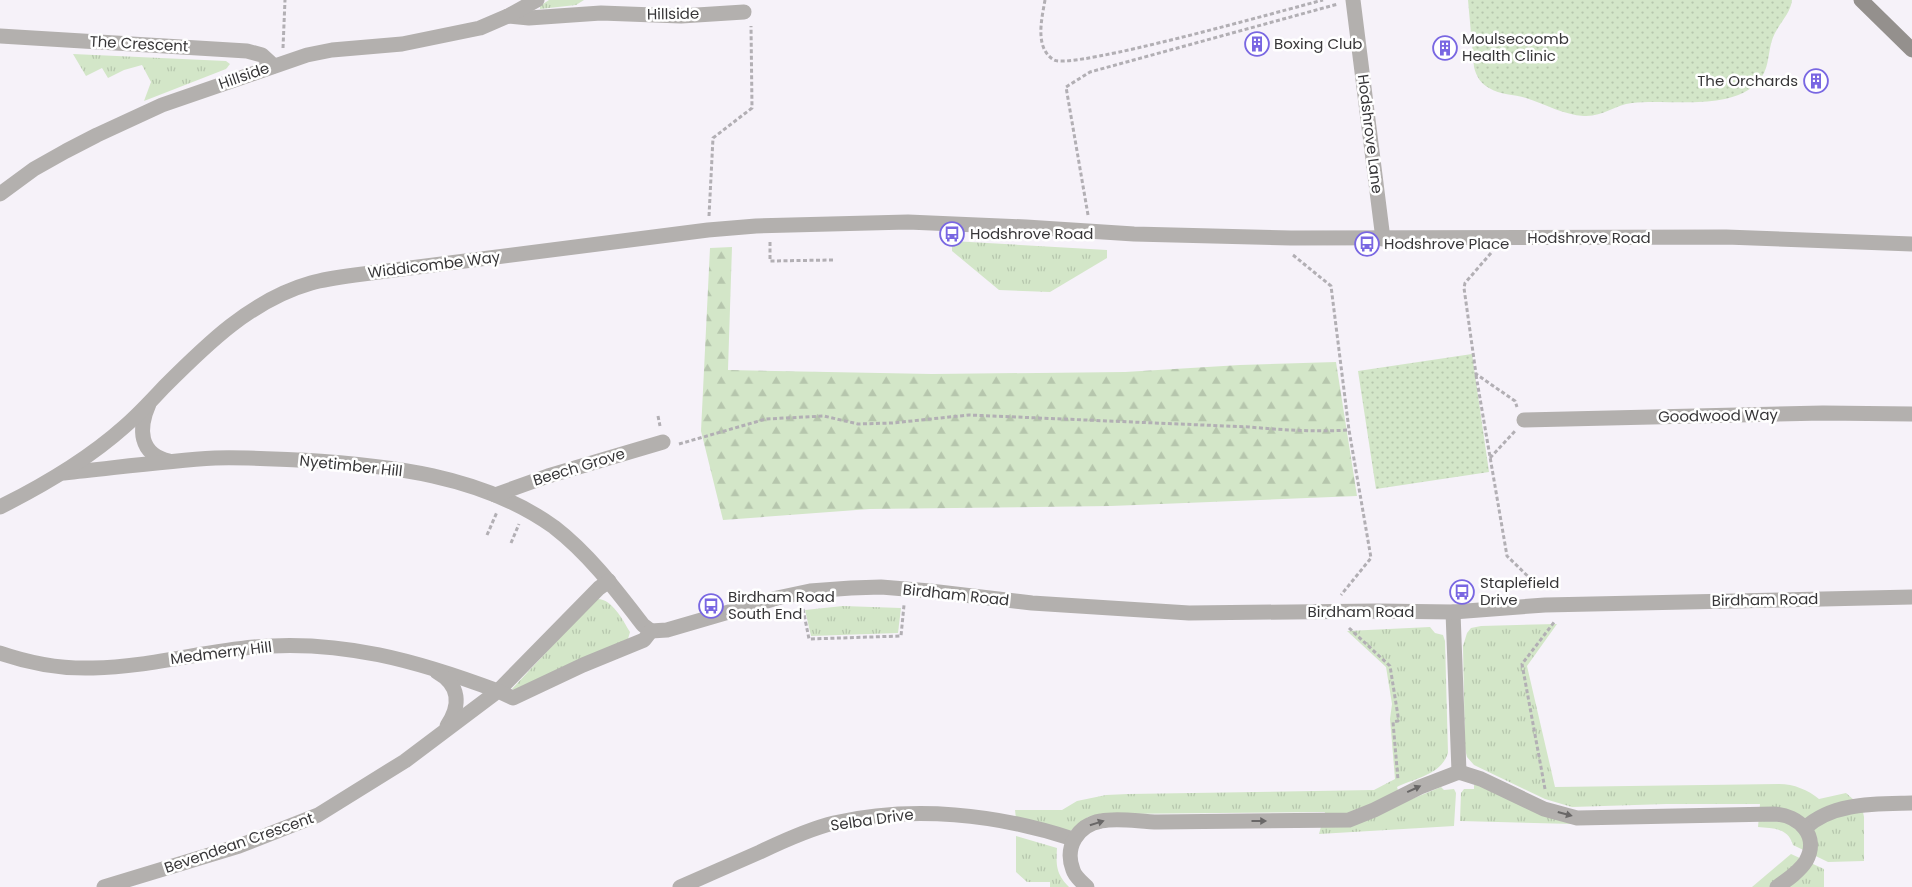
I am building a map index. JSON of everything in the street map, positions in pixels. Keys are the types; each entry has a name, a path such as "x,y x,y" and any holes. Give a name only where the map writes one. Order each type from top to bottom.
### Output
{"street":[{"name":"Hillside","path":"0,194 34,169 97,134 162,105 307,55 332,50 402,44 480,28 508,16 537,0"},
{"name":"Hodshrove Lane","path":"1353,0 1383,239"},
{"path":"1861,0 1912,50"},
{"name":"Hillside","path":"508,16 529,18 598,6 682,16 744,12"},
{"name":"The Crescent","path":"0,36 246,51 262,55 278,65"},
{"name":"Hodshrove Road","path":"763,226 908,222 1134,234 1291,238 1726,237 1912,244"},
{"name":"Widdicombe Way","path":"0,508 60,474 106,443 192,360 233,324 264,303 310,284 362,274 708,230 763,226"},
{"name":"Widdicombe Way","path":"151,401 143,424 144,441 154,456 172,462"},
{"name":"Goodwood Way","path":"1524,420 1813,413 1912,414"},
{"name":"Beech Grove","path":"495,495 662,436"},
{"name":"Nyetimber Hill","path":"60,474 172,462 244,458 359,464 470,485 495,495 552,526 584,552 643,625 651,631"},
{"path":"609,581 599,588 498,691 513,698 583,665 644,640 651,631"},
{"name":"Birdham Road","path":"651,631 667,630 777,598 810,591 881,587 1032,603 1179,612 1453,612 1545,605 1912,597"},
{"path":"1453,612 1459,772"},
{"name":"Medmerry Hill","path":"0,653 29,661 92,668 146,663 255,647 344,647 421,665 498,691"},
{"name":"Bevendean Crescent","path":"421,665 446,678 455,693 455,712 442,733"},
{"name":"Bevendean Crescent","path":"104,887 239,846 318,816 405,761 498,691"},
{"path":"1087,887 1073,870 1070,854 1073,839 1091,824 1106,820 1146,822 1349,820 1374,810 1420,786 1459,772 1481,779 1544,809 1577,818 1774,814 1792,817 1805,828 1810,841 1809,852 1801,867 1777,887"},
{"path":"1805,828 1811,822 1825,816 1858,806 1912,803"},
{"name":"Selba Drive","path":"680,887 794,837 833,823 878,816 920,813 963,816 1005,823 1073,839"}],"path":[{"path":"278,65 285,0"},
{"path":"1044,0 1040,32 1051,57 1061,62 1142,47 1323,0"},
{"path":"1089,231 1066,87 1090,72 1353,0"},
{"path":"708,230 713,138 752,108 752,26 744,12"},
{"path":"763,226 770,262 833,260"},
{"path":"1291,238 1290,253 1331,286 1349,430 1371,558 1340,596 1340,612"},
{"path":"1488,258 1465,283 1464,288 1476,374 1507,556 1544,591 1544,594"},
{"path":"1476,374 1515,401 1524,420 1490,458"},
{"path":"658,416 662,436 677,444 766,419 824,416 858,424 892,423 969,415 1002,415 1280,430 1349,430"},
{"path":"486,535 498,512"},
{"path":"511,543 519,524"},
{"path":"802,607 809,639 901,636 905,604"},
{"path":"1545,790 1522,664 1555,620"},
{"path":"1347,626 1390,666 1398,716 1398,721 1393,722 1398,780"}],"green space":[{"path":"549,0 584,0 576,5 540,9 540,6"},
{"path":"1468,0 1792,0 1788,13 1773,38 1764,73 1751,88 1739,95 1709,101 1632,103 1597,115 1584,116 1562,111 1533,100 1498,92 1481,82 1474,67"},
{"path":"73,54 226,61 230,64 226,69 144,101 151,82 142,65 124,70 108,78 102,68 86,76"},
{"path":"952,241 1107,250 1107,258 1050,292 999,290 952,251"},
{"path":"732,247 728,370 932,374 1125,372 1240,365 1336,362 1357,496 1111,506 870,509 723,520 701,431 710,248"},
{"path":"1472,354 1489,472 1376,489 1358,371"},
{"path":"596,599 607,602 616,610 630,632 628,639 514,690 512,689"},
{"path":"843,606 901,608 898,633 811,636 805,610"},
{"path":"1557,624 1527,666 1555,787 1779,784 1800,788 1819,799 1846,793 1862,807 1864,817 1864,861 1828,862 1793,845 1791,839 1784,832 1758,827 1760,804 1572,807 1545,799 1474,765 1467,757 1465,749 1463,646 1467,633 1471,628 1481,626"},
{"path":"1430,627 1435,633 1443,635 1445,641 1448,753 1445,760 1434,771 1397,787 1402,803 1441,787 1444,790 1454,789 1456,793 1454,826 1319,834 1325,812 1107,814 1088,817 1069,832 1016,819 1015,810 1062,810 1077,801 1106,795 1374,790 1395,779 1390,719 1392,704 1386,667 1347,631"},
{"path":"1474,785 1574,824 1460,821 1461,793 1464,789 1474,789"},
{"path":"1016,836 1057,848 1059,873 1069,887 1050,887 1050,882 1027,882 1016,872"},
{"path":"1791,854 1824,869 1824,887 1752,887"}],"place":[{"name":"Boxing Club","path":"1257,44"},
{"name":"Moulsecoomb Health Clinic","path":"1445,48"},
{"name":"The Orchards","path":"1816,81"},
{"name":"Hodshrove Road","path":"952,234"},
{"name":"Hodshrove Place","path":"1367,244"},
{"name":"Staplefield Drive","path":"1462,592"},
{"name":"Birdham Road South End","path":"711,606"}]}
